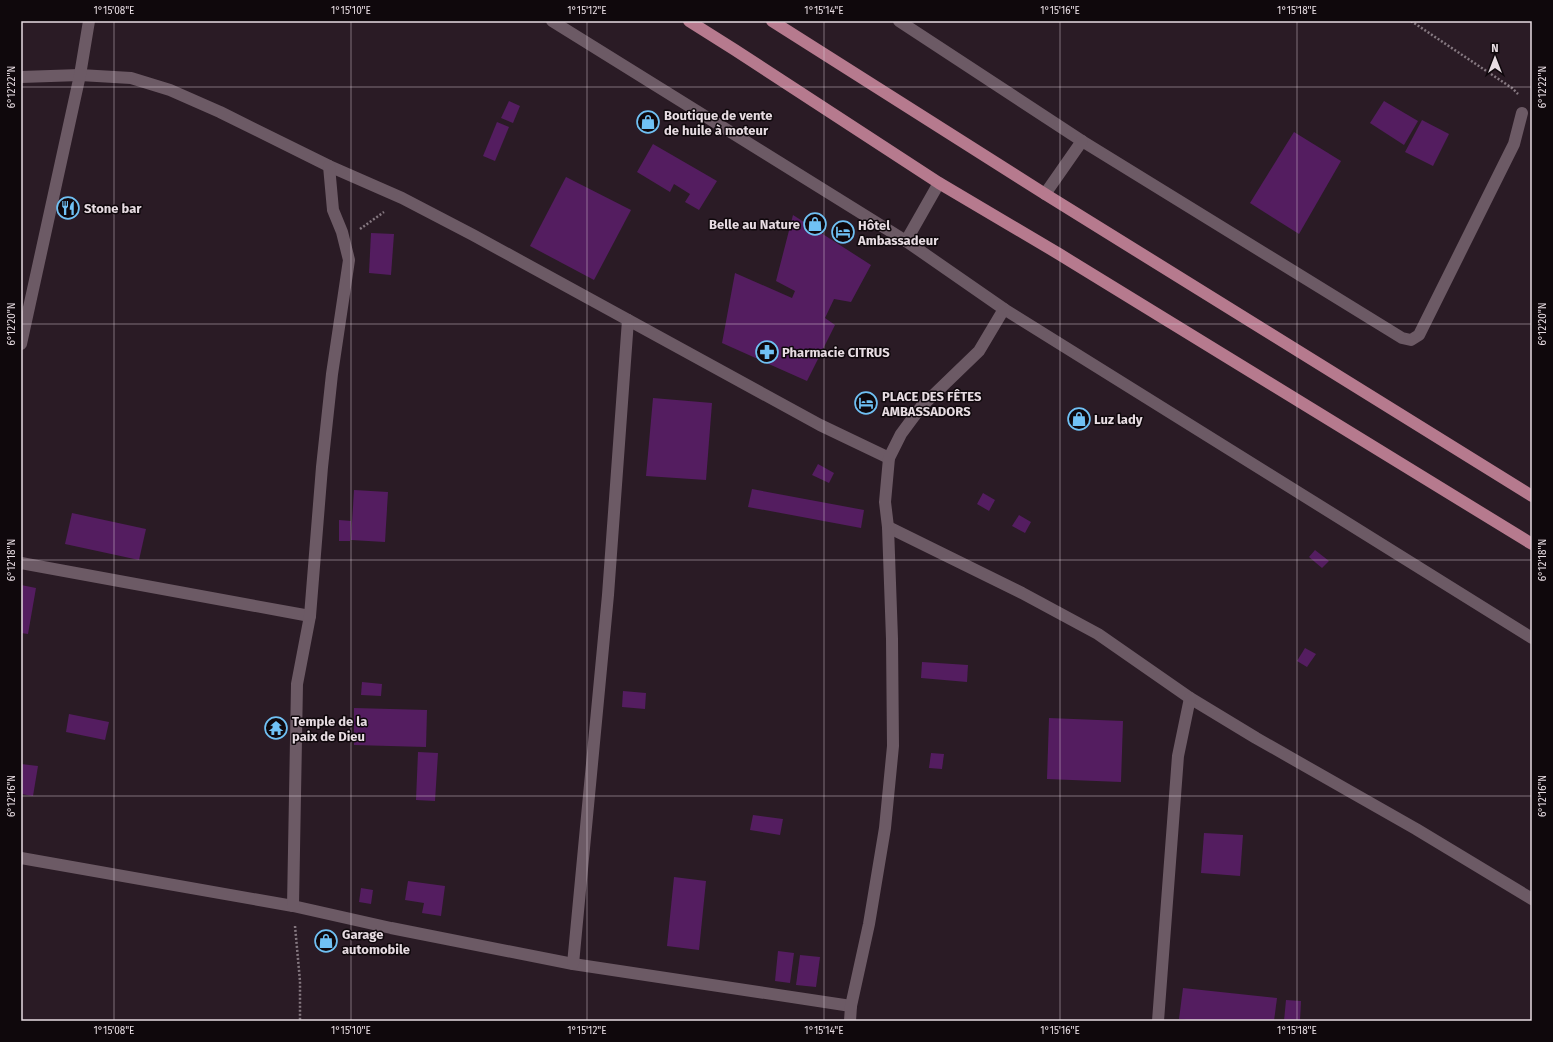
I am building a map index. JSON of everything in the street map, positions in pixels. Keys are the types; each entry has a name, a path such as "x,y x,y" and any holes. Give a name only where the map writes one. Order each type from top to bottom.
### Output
{"main road":[{"path":"688,21 939,183 1066,258 1532,544"},
{"path":"772,21 1045,194 1532,496"}],"street":[{"path":"21,344 80,75 89,21"},
{"path":"552,21 906,241 1004,309 1532,638"},
{"path":"899,21 1082,140 1402,338 1411,340 1419,335 1514,144 1522,113"},
{"path":"21,77 80,75 131,78 170,90 220,112 329,166 402,198 473,235 820,425 889,458"},
{"path":"1045,194 1082,140"},
{"path":"294,906 297,684 310,616 322,467 332,374 349,260 342,232 334,210 329,166"},
{"path":"906,241 939,183"},
{"path":"850,1021 851,1006 869,924 885,828 893,746 892,640 888,527 885,502 889,458 901,434 921,407 979,351 1004,309"},
{"path":"573,964 608,595 628,320"},
{"path":"888,527 1022,593 1098,634 1190,698 1256,738 1416,829 1532,899"},
{"path":"21,563 310,616"},
{"path":"1158,1021 1178,756 1190,698"},
{"path":"21,858 294,906 391,928 573,964 851,1006"}],"path":[{"path":"1411,21 1512,88 1521,98 1522,113"},
{"path":"349,260 358,230 402,198"},
{"path":"294,906 300,982 300,1021"}],"building":[{"path":"509,101 520,106 513,123 501,118"},
{"path":"1384,101 1418,121 1404,145 1370,123"},
{"path":"1422,120 1449,134 1433,166 1405,152"},
{"path":"497,122 509,127 495,161 483,156"},
{"path":"1294,132 1341,161 1299,234 1250,203"},
{"path":"653,144 717,181 699,210 685,202 690,194 674,184 670,192 637,172"},
{"path":"566,177 631,210 594,280 530,246"},
{"path":"793,215 871,265 851,302 834,299 825,318 835,325 807,381 722,343 735,273 792,298 795,291 776,281"},
{"path":"371,233 394,234 391,275 369,273"},
{"path":"653,398 712,403 706,480 646,476"},
{"path":"818,464 834,473 829,483 812,475"},
{"path":"752,489 864,510 861,528 748,507"},
{"path":"354,490 388,492 385,542 351,540"},
{"path":"983,493 995,500 989,511 977,504"},
{"path":"72,513 146,529 139,560 65,544"},
{"path":"1019,515 1031,522 1025,533 1012,526"},
{"path":"339,520 351,521 350,541 339,541"},
{"path":"1315,550 1329,561 1322,568 1309,557"},
{"path":"21,585 36,588 28,634 21,633"},
{"path":"1305,648 1316,654 1307,667 1297,661"},
{"path":"922,662 968,665 967,682 921,678"},
{"path":"362,682 382,684 381,696 361,695"},
{"path":"623,691 646,693 645,709 622,707"},
{"path":"354,708 427,710 426,747 354,745"},
{"path":"69,714 109,722 105,740 66,732"},
{"path":"1049,718 1123,721 1121,782 1047,779"},
{"path":"418,752 438,753 435,801 416,800"},
{"path":"931,753 944,754 942,769 929,768"},
{"path":"21,764 38,766 33,796 21,794"},
{"path":"753,815 783,819 780,835 750,830"},
{"path":"1204,833 1243,835 1240,876 1201,873"},
{"path":"674,877 706,881 699,950 667,946"},
{"path":"408,881 445,886 441,916 422,913 424,903 405,900"},
{"path":"361,888 373,890 371,904 359,902"},
{"path":"778,951 794,953 790,983 775,981"},
{"path":"800,955 820,957 816,987 796,985"},
{"path":"1183,988 1277,998 1274,1021 1195,1021 1179,1019"},
{"path":"1286,1000 1301,1001 1300,1021 1284,1021"}],"place":[{"name":"Boutique de vente de huile à moteur","path":"648,122"},
{"name":"Stone bar","path":"68,208"},
{"name":"Belle au Nature","path":"815,224"},
{"name":"Hôtel Ambassadeur","path":"843,232"},
{"name":"Pharmacie CITRUS","path":"767,352"},
{"name":"PLACE DES FÊTES AMBASSADORS","path":"866,403"},
{"name":"Luz lady","path":"1079,419"},
{"name":"Temple de la paix de Dieu","path":"276,728"},
{"name":"Garage automobile","path":"326,941"}]}
